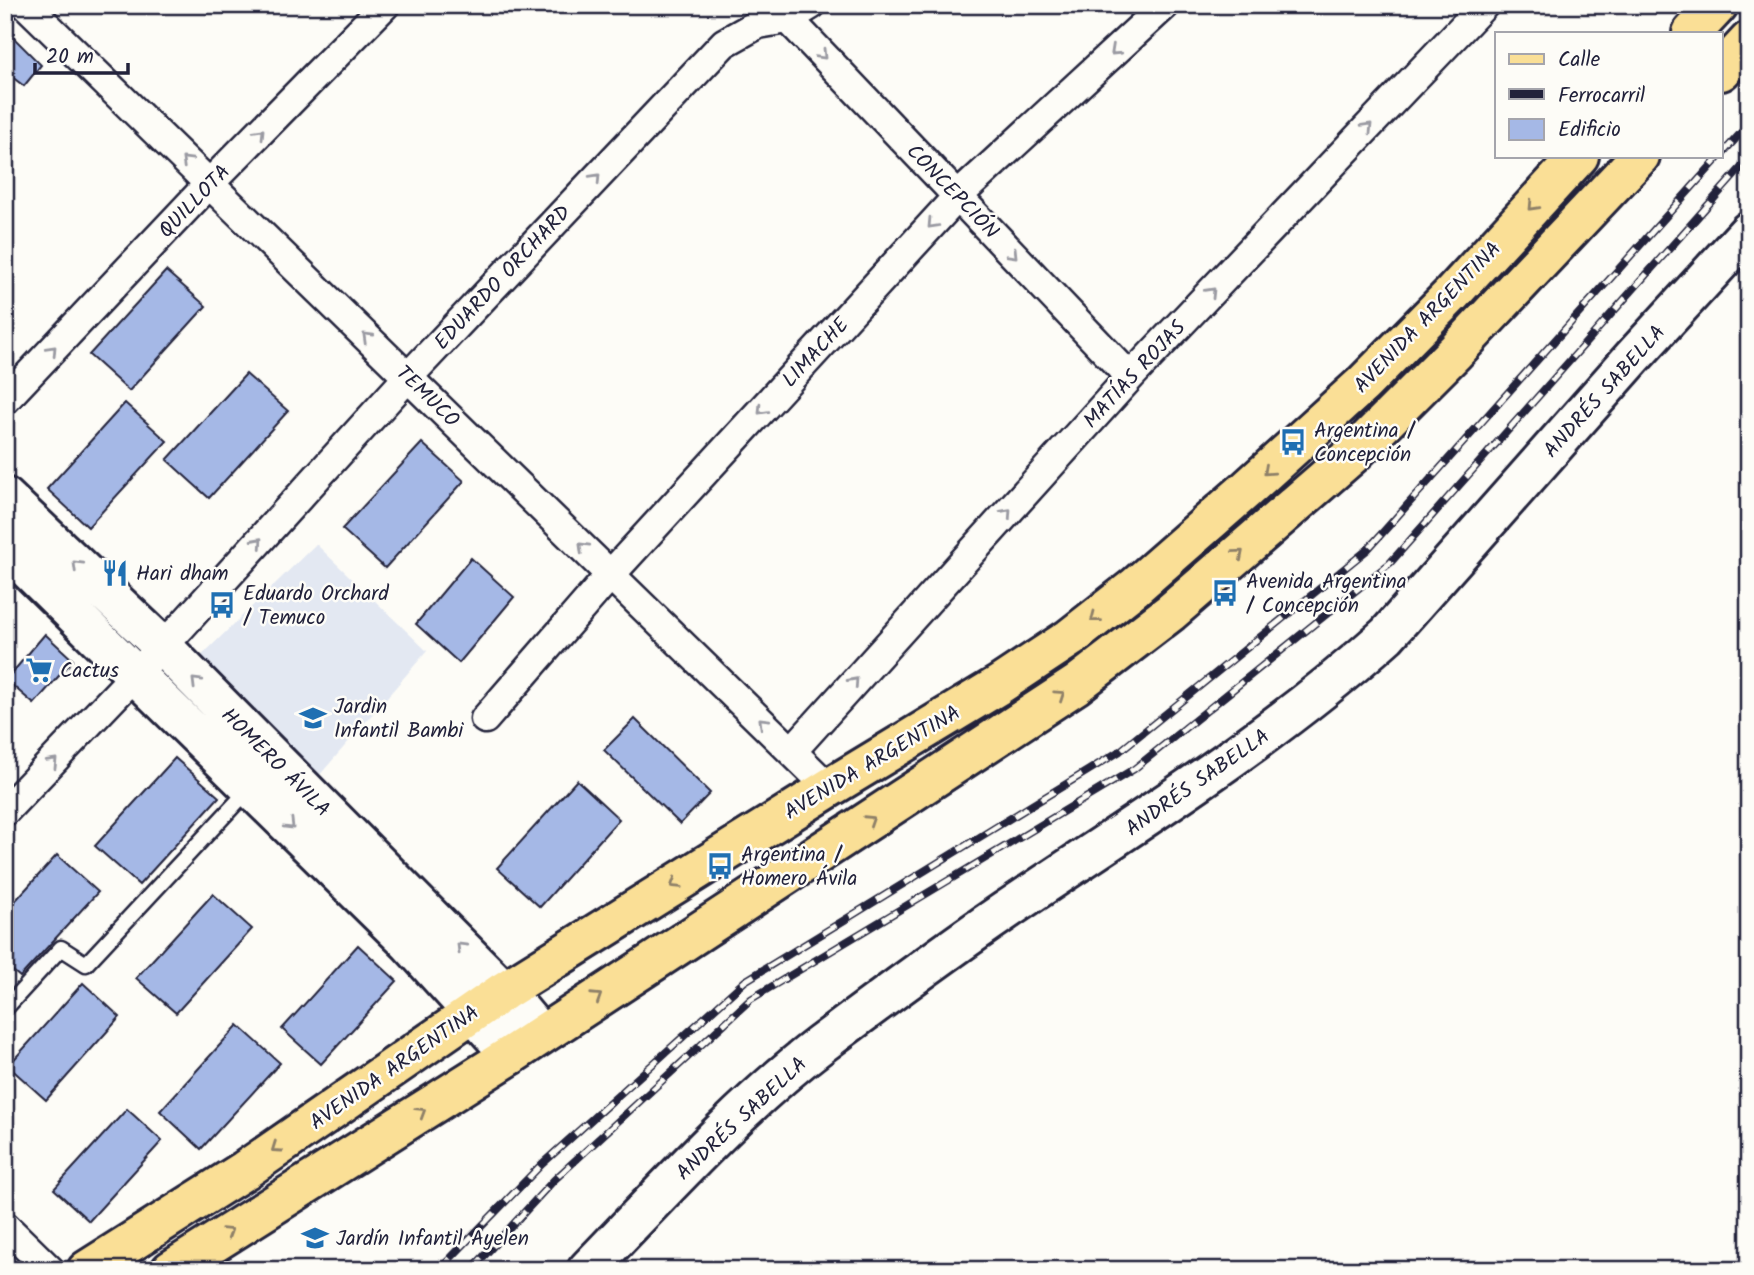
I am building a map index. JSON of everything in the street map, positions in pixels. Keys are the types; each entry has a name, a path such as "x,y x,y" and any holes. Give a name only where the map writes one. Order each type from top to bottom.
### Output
{"main road":[{"path":"1693,32 1718,5"},
{"path":"1722,70 1749,41"},
{"name":"AVENIDA ARGENTINA","path":"87,1270 245,1170 504,991 999,685 1070,638 1247,489 1363,384 1452,294 1577,158"},
{"name":"AVENIDA ARGENTINA","path":"171,1270 525,1045 1076,685 1171,612 1352,455 1455,352 1638,158"},
{"name":"ANDRÉS SABELLA","path":"587,1270 752,1104 817,1047 1002,913 1212,774 1343,675 1387,635 1633,357 1749,231"},
{"name":"HOMERO ÁVILA","path":"5,497 162,646 504,991 525,1045"},
{"name":"HOMERO ÁVILA","path":"5,547 409,943 473,1013 525,1045"}],"street":[{"name":"TEMUCO","path":"26,5 829,788"},
{"name":"QUILLOTA","path":"5,400 209,184 385,5"},
{"name":"LIMACHE","path":"485,719 611,574 958,196 1166,5"},
{"name":"MATÍAS ROJAS","path":"792,751 1130,377 1484,5"},
{"name":"CONCEPCIÓN","path":"791,10 958,196 1130,377"},
{"name":"EDUARDO ORCHARD","path":"5,811 162,646 408,377 724,43 791,10"},
{"path":"5,1226 50,1270"}],"lane":[{"path":"5,1009 61,948 86,964 251,786"}],"shaded area":[{"name":"Jardin Infantil Bambi","path":"316,544 427,651 318,777 198,659"}],"building":[{"path":"5,35 14,38 41,65 24,86 12,77 5,83"},
{"path":"166,271 206,306 129,391 89,355"},
{"path":"246,374 288,411 209,498 167,460"},
{"path":"125,403 167,441 88,527 47,489"},
{"path":"422,443 464,481 385,568 342,529"},
{"path":"471,558 514,597 459,663 416,624"},
{"name":"Cactus","path":"45,634 73,660 34,704 6,680"},
{"path":"635,719 710,793 680,824 604,750"},
{"path":"175,758 219,797 139,885 95,846"},
{"path":"577,780 619,819 540,907 497,868"},
{"path":"57,855 98,892 20,977 5,964 5,912"},
{"path":"213,894 252,929 176,1013 136,978"},
{"path":"358,945 397,981 321,1064 282,1029"},
{"path":"83,983 120,1017 46,1100 8,1066"},
{"path":"238,1025 280,1063 201,1149 160,1111"},
{"path":"127,1109 162,1141 89,1221 54,1189"}],"railway":[{"path":"1722,154 1749,124"},
{"path":"439,1270 542,1164 745,981 1120,751 1367,550 1718,158"},
{"path":"471,1270 554,1180 751,999 1134,769 1390,563 1749,159"}],"place":[{"name":"Argentina / Concepción","path":"1293,442"},
{"name":"Hari dham","path":"115,573"},
{"name":"Avenida Argentina / Concepción","path":"1225,593"},
{"name":"Eduardo Orchard / Temuco","path":"222,605"},
{"name":"Cactus","path":"39,670"},
{"name":"Jardin Infantil Bambi","path":"313,718"},
{"name":"Argentina / Homero Ávila","path":"720,866"},
{"name":"Jardín Infantil Ayelen","path":"315,1238"}]}
